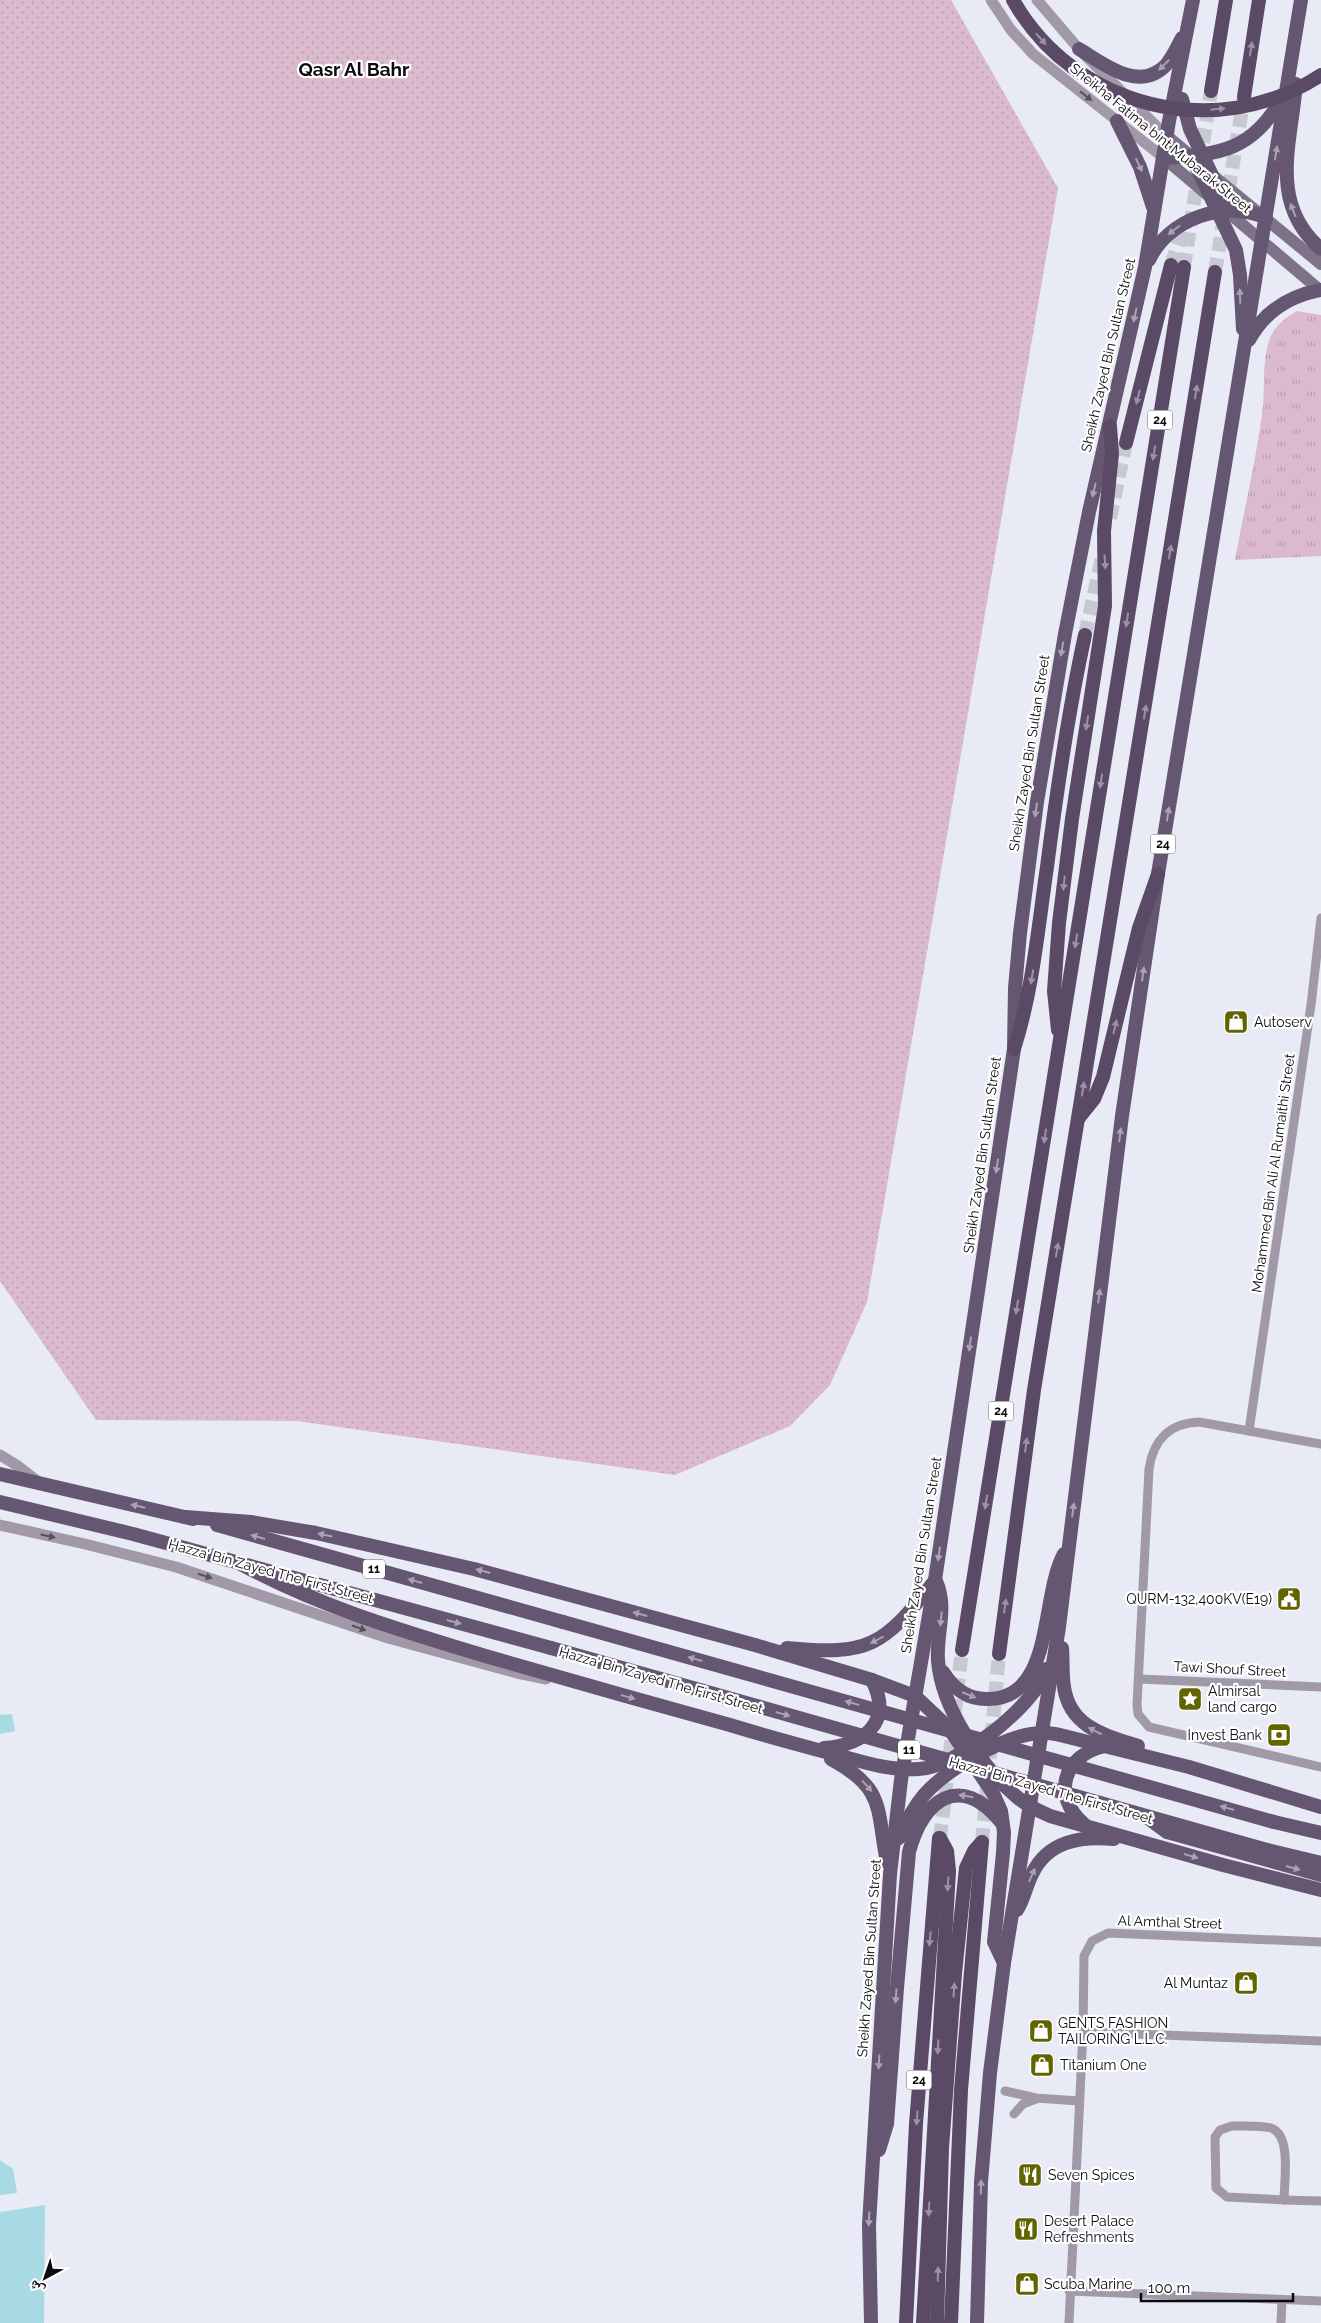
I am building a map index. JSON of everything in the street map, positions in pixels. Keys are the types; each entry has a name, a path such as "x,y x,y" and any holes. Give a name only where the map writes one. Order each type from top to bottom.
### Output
{"highway":[{"path":"1013,0 1022,16 1043,42 1075,69 1111,90 1160,107 1193,110 1240,106 1288,92 1321,75"},
{"path":"1211,91 1226,0"},
{"path":"1244,98 1260,0"},
{"name":"24","path":"962,1650 1060,1038 1178,266 1126,443"},
{"name":"24","path":"999,1654 1034,1390 1215,272"},
{"path":"1060,1038 1054,1007 1055,975 1072,819 1105,606 1104,531 1112,454 1110,426"},
{"path":"1014,1049 1031,983 1061,763 1072,696 1085,635"},
{"path":"1078,1119 1094,1099 1104,1077 1141,920 1158,874"},
{"name":"24","path":"906,2323 917,2114 940,1838 947,1851 949,1871 923,2323"},
{"path":"937,2323 942,2148 955,1973 966,1868 974,1851 982,1842 961,2090 951,2323"}],"main road":[{"name":"Sheikh Zayed Bin Sultan Street","path":"870,2323 869,2225 872,2170 890,1874 903,1770 935,1580 1014,1049 1017,960 1044,757 1076,573 1145,267 1164,158 1163,133 1177,83 1193,0"},
{"path":"1145,267 1157,246 1174,229 1201,216 1223,212 1249,212 1266,218 1301,0"},
{"path":"1079,49 1113,70 1132,77 1152,75 1167,64 1189,24"},
{"path":"1296,35 1298,64 1286,171 1287,195 1293,214 1303,231 1321,249"},
{"path":"1177,83 1210,196 1223,212"},
{"path":"1164,158 1197,156 1227,150 1258,130 1274,112 1286,91"},
{"path":"1117,121 1140,168 1154,212"},
{"name":"Sheikha Fatima bint Mubarak Street","path":"1163,133 1197,156"},
{"path":"1197,156 1213,176 1239,263 1241,309 1246,345"},
{"name":"Sheikha Fatima bint Mubarak Street","path":"1164,158 1210,196"},
{"name":"Sheikha Fatima bint Mubarak Street","path":"1213,176 1321,264"},
{"name":"Sheikha Fatima bint Mubarak Street","path":"1223,212 1321,290"},
{"name":"24","path":"977,2323 981,2182 990,2073 1004,1963 1059,1627 1122,1116 1158,874 1266,218"},
{"path":"1246,345 1262,320 1273,310 1296,296 1321,290"},
{"name":"Hazza' Bin Zayed The First Street","path":"0,1474 185,1517 1274,1822 1321,1833"},
{"name":"Hazza' Bin Zayed The First Street","path":"0,1502 134,1534 551,1648 1148,1818 1266,1855 1321,1863"},
{"path":"185,1517 258,1523 474,1568 755,1645 872,1680 915,1696 943,1721 1000,1781 1030,1807 1050,1816 1249,1872 1321,1890"},
{"path":"938,1660 948,1680 954,1686 961,1692 977,1698 1004,1697 1022,1686 1036,1666 1053,1580 1069,1544"},
{"path":"239,1563 289,1589 359,1617 581,1684 813,1749 903,1770 936,1767 1016,1738 1042,1733 1105,1746 1189,1767 1321,1807"},
{"path":"755,1645 831,1652 862,1647 899,1625 935,1580"},
{"path":"935,1580 942,1606 938,1660 948,1699 1001,1811 1003,1853 994,1935 996,1948 1004,1963"},
{"path":"890,1874 899,1839 915,1808 925,1794 972,1753 1037,1691 1044,1676 1051,1647 1059,1627"},
{"path":"1059,1627 1064,1685 1070,1706 1076,1716 1100,1734 1152,1750 1189,1767"},
{"path":"813,1749 854,1743 867,1733 876,1720 879,1704 872,1680"},
{"path":"1085,1825 1074,1816 1068,1804 1064,1791 1066,1778 1071,1766 1080,1756 1092,1749 1105,1746"},
{"path":"813,1749 850,1769 873,1791 878,1802 890,1874"},
{"path":"872,2170 887,2124 896,1988 909,1852 913,1838 928,1813 943,1799 953,1795 963,1794 974,1797 986,1805 1003,1825"},
{"path":"1011,1919 1025,1895 1036,1867 1057,1846 1083,1838 1144,1842"},
{"path":"1266,1855 1321,1876"}],"street":[{"name":"Sheikha Fatima bint Mubarak Street","path":"991,0 1011,30 1033,54 1164,158"},
{"name":"Sheikha Fatima bint Mubarak Street","path":"1037,0 1079,49 1163,133"},
{"name":"Mohammed Bin Ali Al Rumaithi Street","path":"1249,1431 1311,1005 1321,918"},
{"path":"1321,1444 1199,1422 1185,1423 1168,1431 1156,1445 1149,1469 1138,1714 1149,1727 1321,1767"},
{"path":"0,1455 40,1483"},
{"path":"0,1525 176,1567 388,1638 517,1673 581,1684"},
{"name":"Tawi Shouf Street","path":"1139,1679 1321,1687"},
{"name":"Al Amthal Street","path":"1069,2323 1078,2101 1083,2032 1084,1956 1092,1941 1108,1933 1321,1942"},
{"path":"1083,2032 1321,2041"},
{"path":"1005,2091 1036,2098 1078,2101"},
{"path":"1014,2114 1023,2104 1036,2098"},
{"path":"1284,2200 1285,2144 1280,2134 1265,2127 1228,2126 1220,2130 1215,2137 1214,2184 1218,2192 1227,2197 1284,2200 1321,2201"},
{"path":"1069,2291 1321,2300"},
{"path":"1281,2323 1282,2300"}],"green space":[{"path":"0,0 951,0 1058,188 867,1302 830,1385 790,1426 675,1475 297,1421 96,1420 0,1281"},
{"path":"1297,311 1321,315 1321,556 1235,560 1254,464 1263,406 1267,349 1276,327"}],"water":[{"path":"12,1714 15,1731 0,1734 0,1715"},
{"path":"0,2160 13,2169 17,2193 0,2195"},
{"path":"45,2205 44,2323 0,2323 0,2212"}],"tunnel":[{"path":"1184,267 1211,91"},
{"path":"1215,272 1244,97"},
{"path":"1171,265 1185,224"},
{"path":"1110,518 1126,443"},
{"path":"1085,635 1102,558"},
{"path":"940,1838 962,1650"},
{"path":"982,1842 999,1654"}],"place":[{"name":"Autoserv","path":"1236,1022"},
{"name":"QURM-132,400KV(E19)","path":"1289,1599"},
{"name":"Almirsal land cargo","path":"1190,1699"},
{"name":"Invest Bank","path":"1279,1735"},
{"name":"Al Muntaz","path":"1246,1983"},
{"name":"GENTS FASHION TAILORING L.L.C.","path":"1041,2031"},
{"name":"Titanium One","path":"1042,2065"},
{"name":"Seven Spices","path":"1030,2175"},
{"name":"Desert Palace Refreshments","path":"1026,2229"},
{"name":"Scuba Marine","path":"1027,2284"}],"district":[{"name":"Qasr Al Bahr","path":"354,69"}]}
